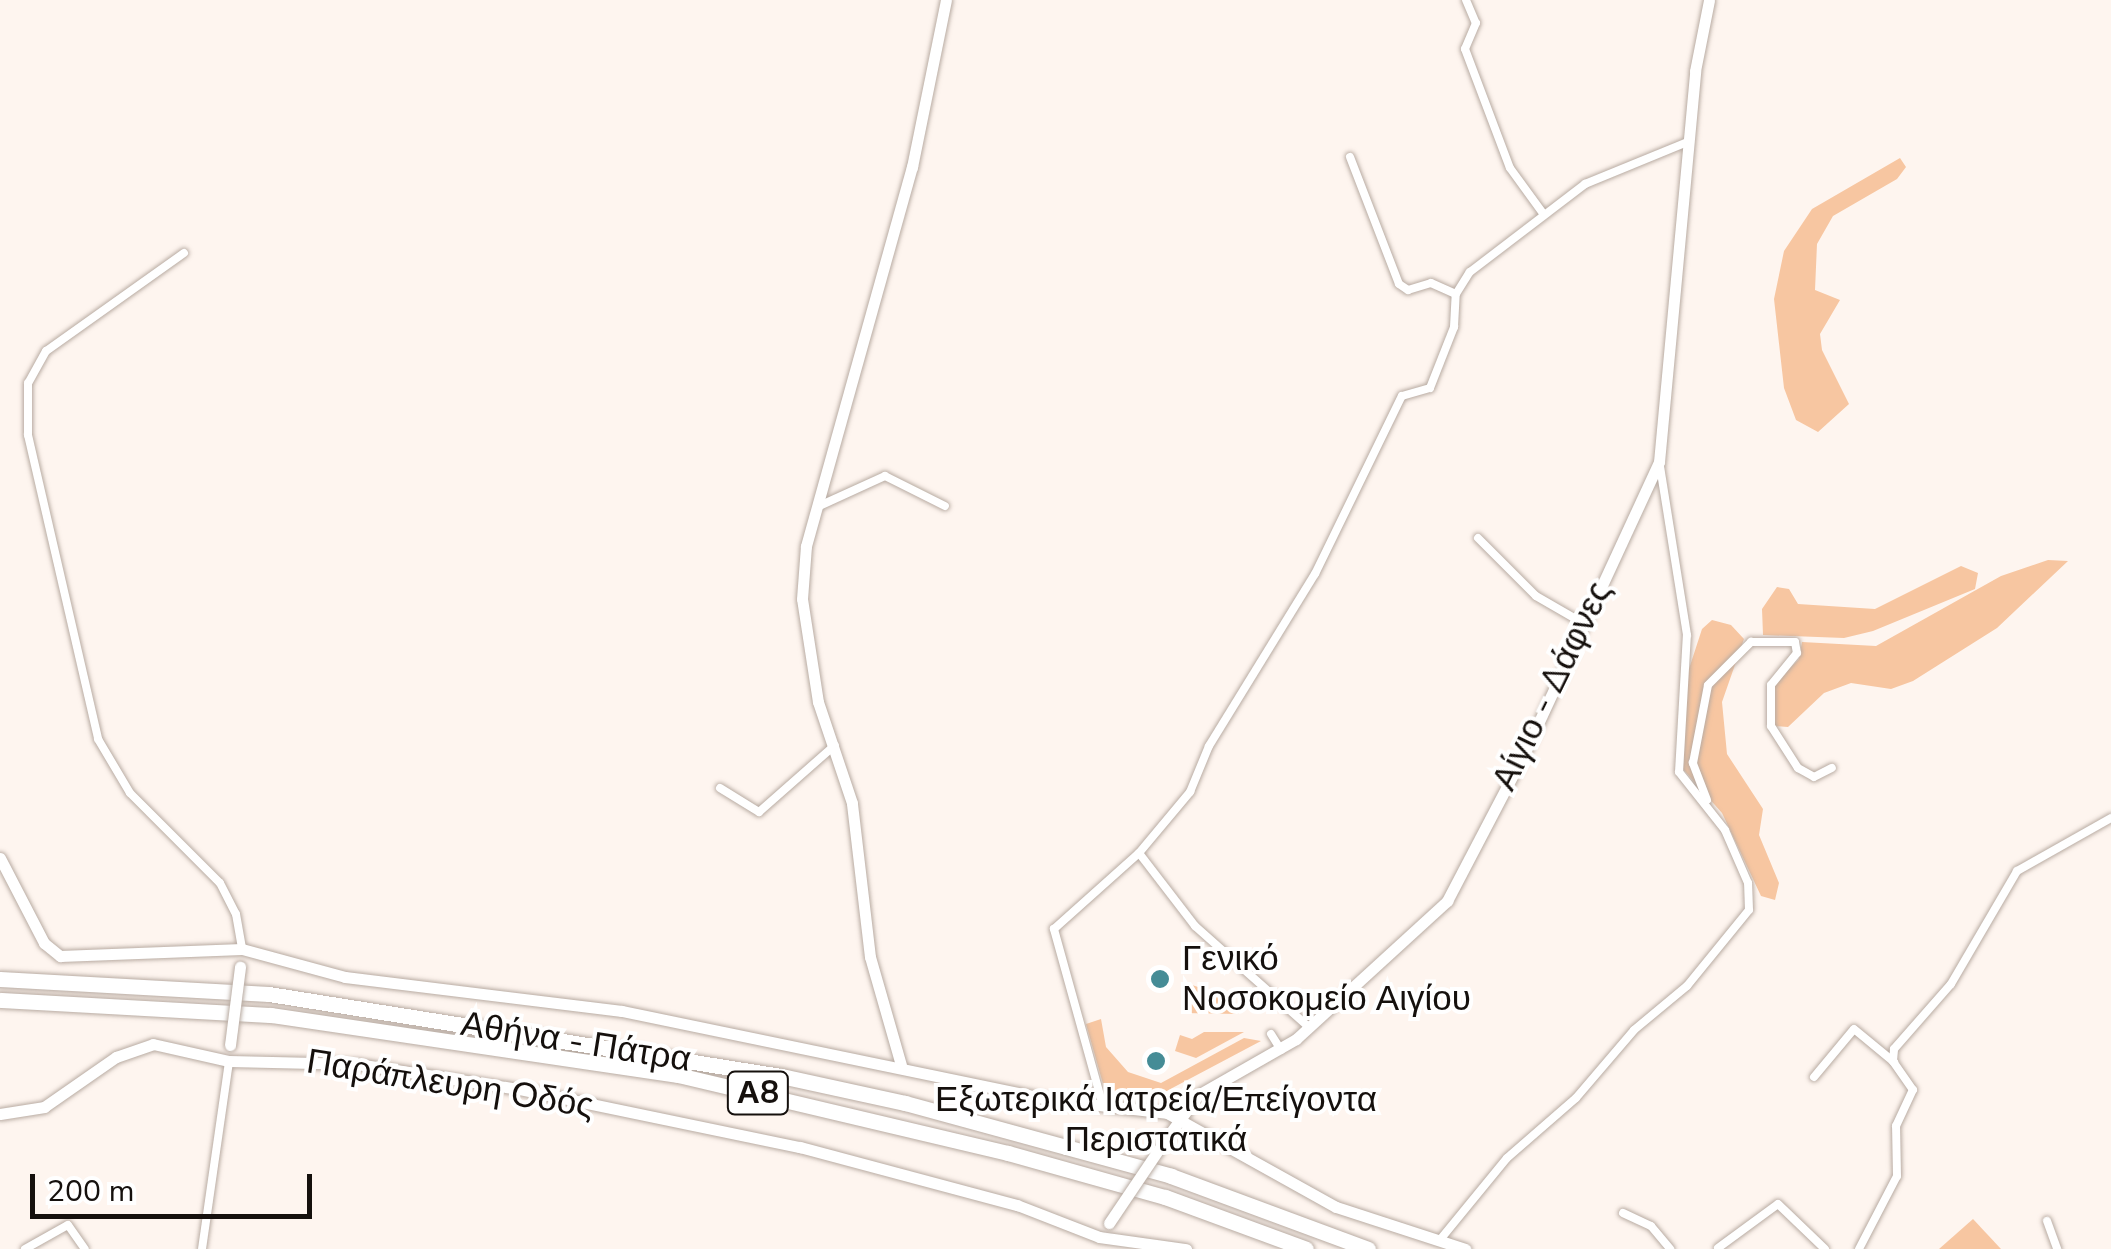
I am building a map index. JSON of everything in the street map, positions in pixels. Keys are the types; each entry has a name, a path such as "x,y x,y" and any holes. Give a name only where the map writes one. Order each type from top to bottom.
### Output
{"highway":[{"name":"Αθήνα - Πάτρα","path":"3,978 269,994 781,1076 906,1103 1170,1176 1368,1249"},
{"name":"Αθήνα - Πάτρα","path":"3,1000 271,1016 678,1075 1025,1158 1166,1197 1306,1249"}],"street":[{"path":"901,1065 870,958 852,803 818,702 803,622 806,546 912,167 946,0"},
{"path":"1466,0 1476,24 1465,49 1510,168 1542,212"},
{"name":"Αίγιο - Δάφνες","path":"1092,1249 1198,1094 1281,1050 1310,1028 1458,886 1659,462 1690,141 1709,0"},
{"path":"1103,1106 1054,930 1139,853 1183,802 1209,746 1272,650 1402,396 1430,388 1454,327 1456,294 1482,259 1542,212 1627,163 1690,141"},
{"path":"1350,157 1399,284 1408,290 1431,283 1456,294"},
{"path":"184,253 46,352 28,384 28,435 98,739 130,793 220,883 236,914 242,950 202,1249"},
{"path":"1659,462 1687,635 1679,772 1708,804"},
{"path":"817,507 885,476 945,506"},
{"path":"1478,538 1536,596 1581,622"},
{"path":"1439,1242 1514,1151 1576,1098 1634,1030 1687,986 1749,910 1748,883 1708,804 1693,763 1708,684 1751,642 1794,642 1798,652 1771,685 1772,726 1798,768 1814,777 1832,768"},
{"path":"720,788 759,812 835,745"},
{"path":"1894,1062 1895,1047 1956,978 2013,875 2111,818"},
{"path":"1139,853 1196,926 1310,1028"},
{"path":"0,858 44,943 60,956 242,950 345,977 622,1011 901,1065 1014,1093 1180,1118 1336,1207 1465,1249"},
{"path":"1814,1077 1854,1029 1894,1062 1914,1086 1896,1122 1898,1172 1859,1249"},
{"path":"1271,1034 1281,1050"},
{"name":"Παράπλευρη Οδός","path":"0,1114 44,1106 140,1046 163,1044 228,1061 357,1064 519,1089 914,1175 1099,1237 1186,1249"},
{"path":"1718,1248 1778,1204 1825,1249"},
{"path":"1623,1214 1651,1226 1670,1249"},
{"path":"2047,1221 2057,1249"},
{"path":"26,1249 68,1224 85,1249"}],"shaded area":[{"path":"1900,158 1906,167 1897,179 1833,216 1817,244 1815,290 1840,300 1820,334 1822,350 1849,404 1818,432 1796,420 1784,388 1774,299 1784,251 1812,209"},
{"path":"2048,560 2068,561 1997,628 1913,681 1891,689 1851,683 1824,693 1788,727 1775,726 1775,683 1799,659 1802,642 1876,646 2001,576"},
{"path":"1961,566 1978,573 1975,589 1873,631 1844,638 1763,635 1762,609 1777,587 1789,589 1798,604 1875,609"},
{"path":"1712,620 1731,625 1744,639 1722,702 1727,754 1763,809 1759,835 1779,883 1775,900 1761,896 1722,813 1683,769 1687,675 1702,629"},
{"path":"1192,985 1234,999 1239,1014 1183,1013"},
{"path":"1101,1019 1106,1047 1128,1072 1161,1083 1244,1038 1261,1041 1161,1094 1105,1091 1086,1024"},
{"path":"1204,1032 1244,1032 1196,1058 1175,1051 1180,1035 1192,1039"},
{"path":"1973,1219 2001,1249 1939,1249"}],"place":[{"name":"Γενικό Νοσοκομείο Αιγίου","path":"1160,979"},
{"name":"Εξωτερικά Ιατρεία/Επείγοντα Περιστατικά","path":"1156,1061"}]}
